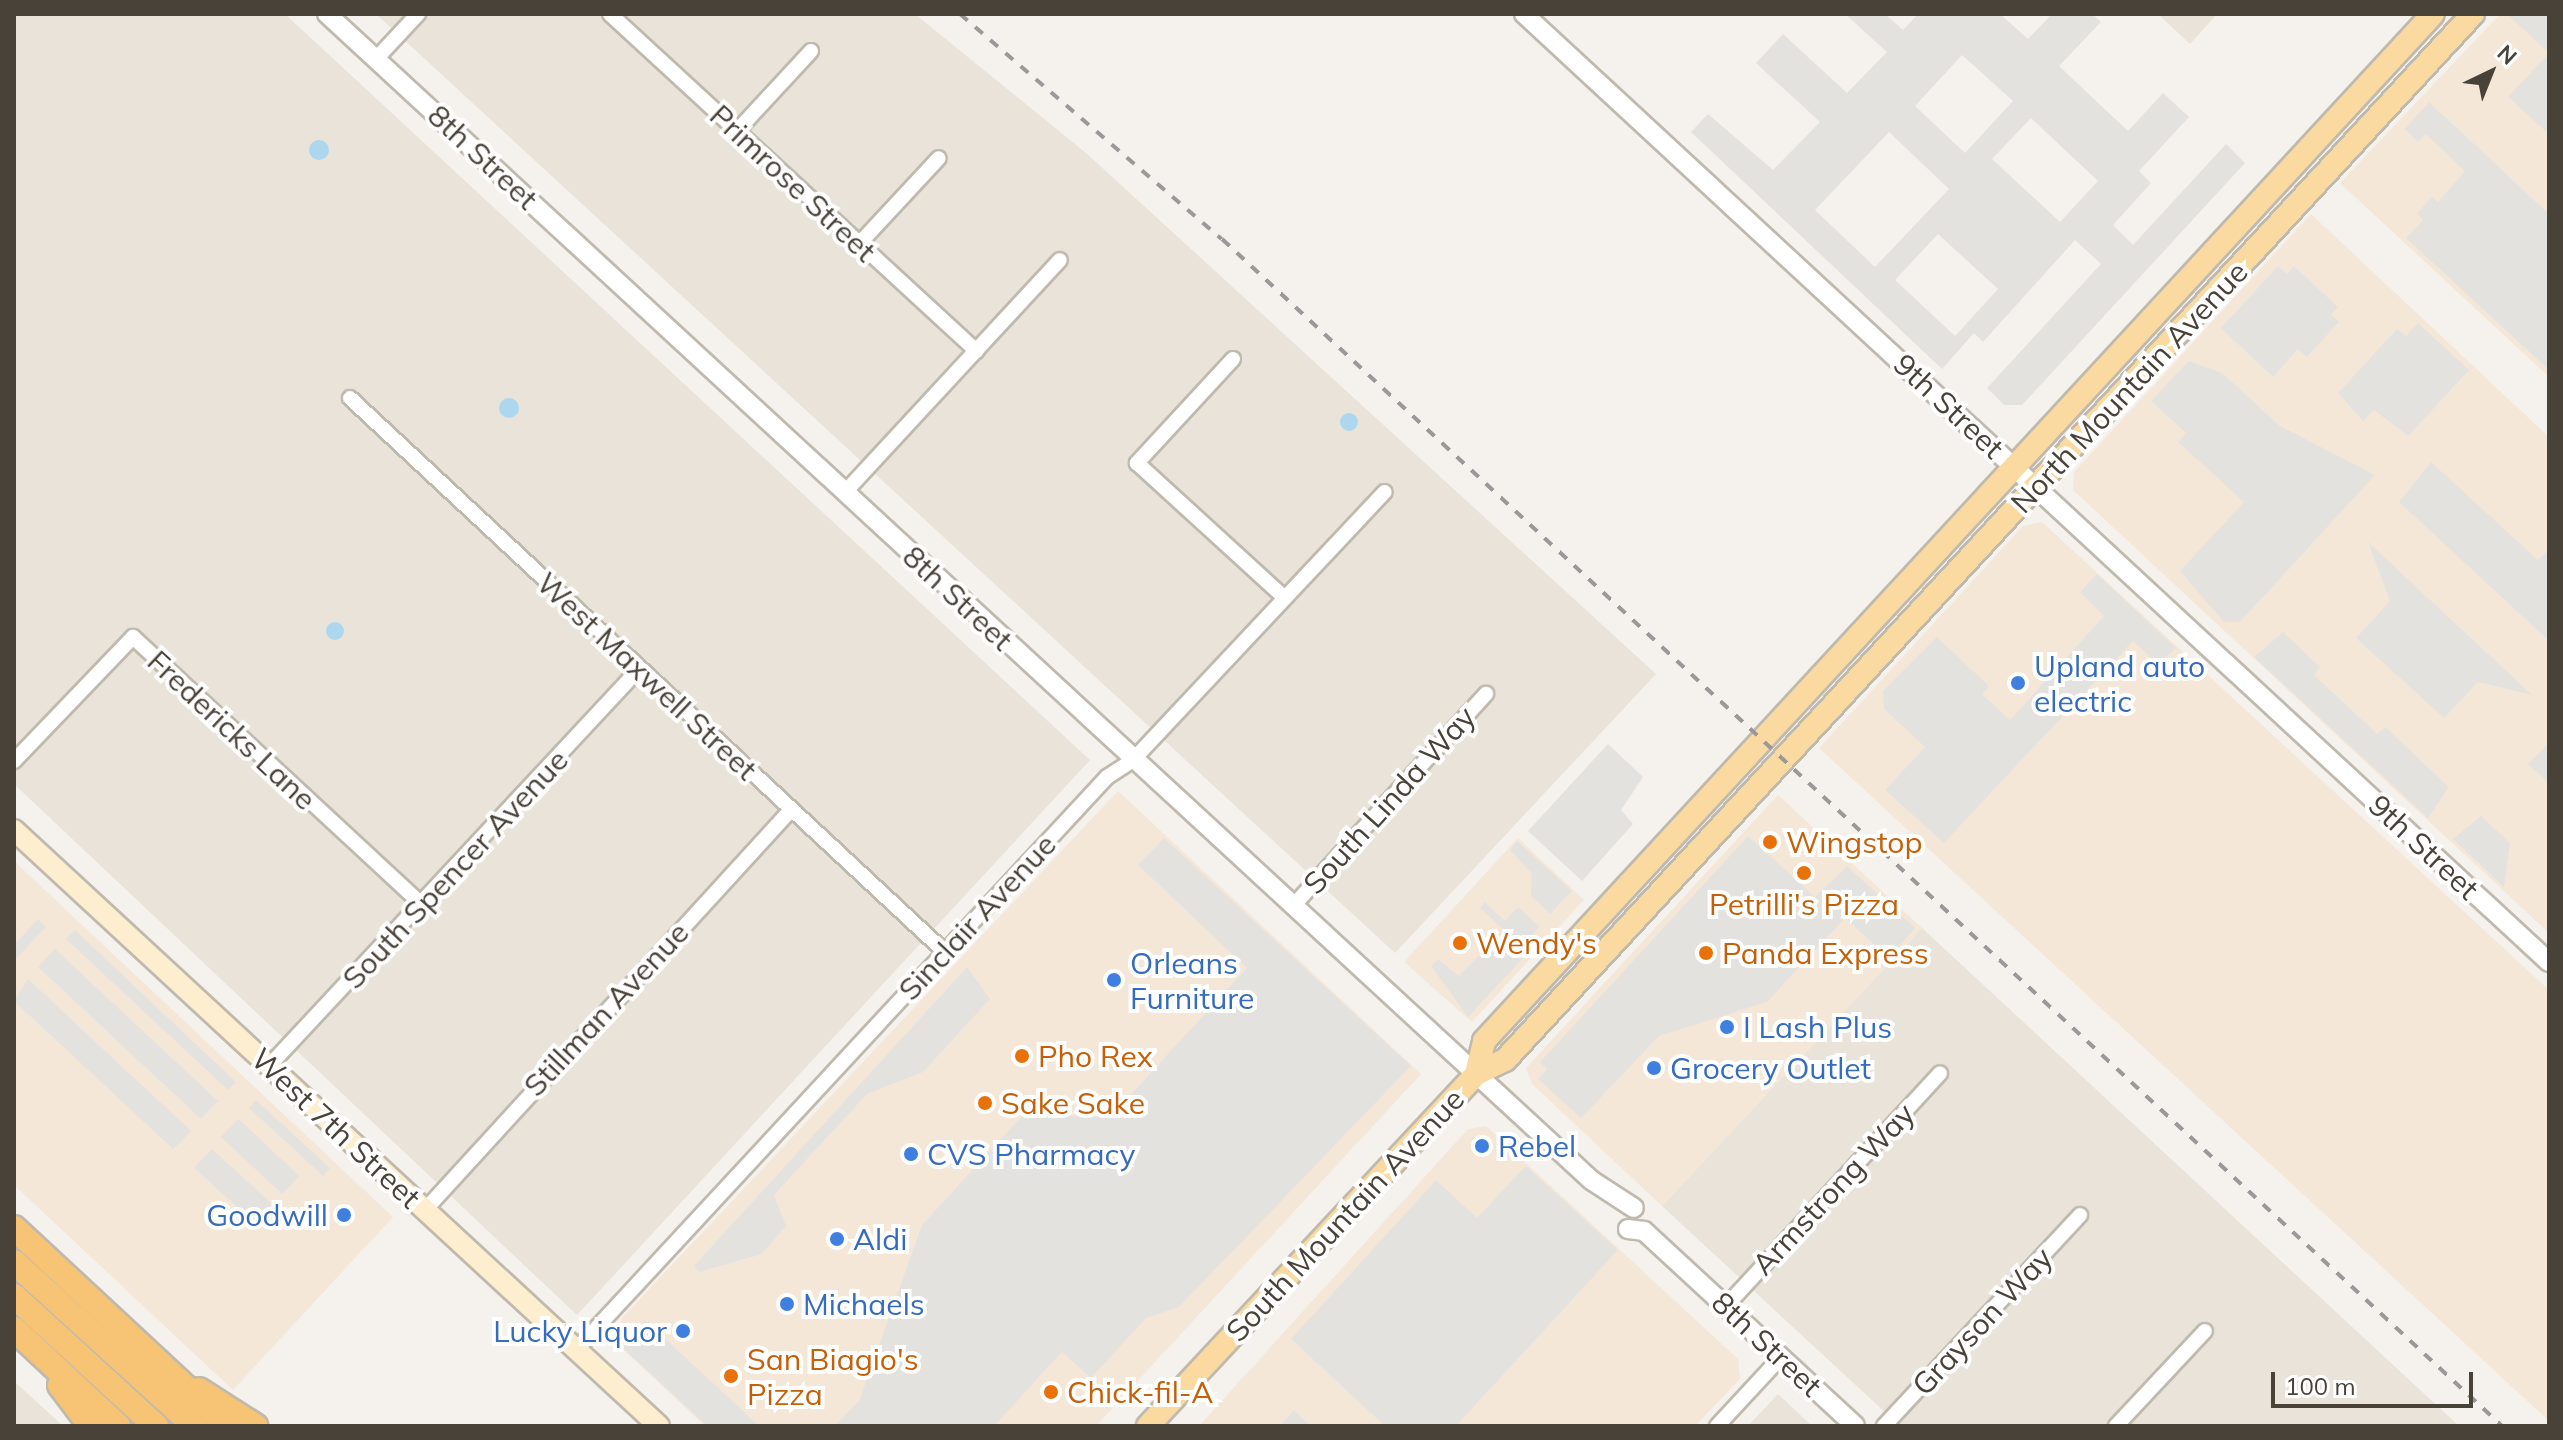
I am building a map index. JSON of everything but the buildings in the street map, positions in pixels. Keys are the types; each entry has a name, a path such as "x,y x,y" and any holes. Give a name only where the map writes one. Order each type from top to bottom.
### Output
{"highway":[{"path":"14,1228 227,1426"},
{"path":"14,1262 194,1426"},
{"path":"14,1296 156,1426"},
{"path":"22,1336 91,1426"},
{"path":"22,1336 118,1426"},
{"path":"176,1378 229,1404 255,1426"}],"main road":[{"name":"North Mountain Avenue","path":"1762,739 2433,14"},
{"path":"2420,72 2421,46 2440,14"},
{"name":"North Mountain Avenue","path":"1784,759 2473,14"},
{"path":"2337,161 2355,122 2388,85 2386,66"},
{"path":"2186,323 2186,300 2248,233 2264,199"},
{"path":"2118,398 2129,366 2166,326 2166,304"},
{"path":"1897,638 1893,617 1941,546"},
{"path":"1811,730 1829,690 1877,637 1877,617"},
{"name":"South Mountain Avenue","path":"1476,1074 1484,1041 1762,739"},
{"name":"South Mountain Avenue","path":"1148,1426 1476,1074 1505,1060 1784,759"},
{"path":"1632,923 1626,905 1715,809 1729,775"},
{"name":"West 7th Street","path":"14,830 659,1426"},
{"path":"1569,990 1604,931 1604,911"}],"street":[{"name":"8th Street","path":"327,14 1132,761 1591,1180 1607,1182 1676,1248 1680,1263 1855,1426"},
{"path":"376,59 418,14"},
{"name":"9th Street","path":"1524,14 2549,962"},
{"name":"Primrose Street","path":"615,16 976,351"},
{"path":"737,131 811,51"},
{"path":"859,244 939,158"},
{"path":"845,492 1060,260"},
{"path":"1233,359 1137,463 1285,598"},
{"name":"West Maxwell Street","path":"350,398 638,670 945,952"},
{"name":"Sinclair Avenue","path":"576,1350 1107,777 1132,761 1385,492"},
{"name":"Fredericks Lane","path":"14,761 133,637 423,906"},
{"name":"South Spencer Avenue","path":"269,1066 423,906 638,670"},
{"name":"South Linda Way","path":"1293,906 1486,694"},
{"name":"Stillman Avenue","path":"425,1210 790,811"},
{"name":"Armstrong Way","path":"1726,1306 1940,1073"},
{"name":"8th Street","path":"1591,1180 1592,1195 1663,1262 1680,1263"},
{"name":"Grayson Way","path":"1884,1426 2080,1215"},
{"path":"2116,1426 2205,1331"},
{"path":"1717,1426 1781,1357"}],"shaded area":[{"path":"14,14 285,14 1090,760 577,1315 14,784"},
{"path":"376,14 915,14 1086,153 1656,674 1395,953"},
{"path":"1845,14 1885,14 1903,30 1918,14 2000,14 2028,39 2052,14 2092,14 2101,22 2059,66 2128,131 2163,93 2189,117 2139,171 2151,183 2113,225 2133,245 2226,144 2245,163 2022,405 2004,405 1987,388 2101,264 2075,240 1983,342 1974,333 1942,369 1691,132 1708,114 1773,170 1820,122 1756,63 1783,34 1847,93 1887,52","holes":["1962,55 2013,101 1965,153 1915,106","2031,118 2098,181 2060,222 1992,159","1889,132 1949,189 1875,267 1815,210","1938,234 1998,289 1955,336 1895,280"]},
{"path":"2158,14 2217,14 2190,44"},
{"path":"2500,14 2549,14 2549,377 2340,183"},
{"path":"2549,14 2549,53 2509,16"},
{"path":"2549,53 2549,134 2508,97"},
{"path":"2429,102 2549,214 2549,370 2406,238 2423,220 2417,213 2432,197 2438,202 2465,171 2426,134 2418,142 2405,129"},
{"path":"2311,214 2549,437 2549,933 2073,490 2074,472"},
{"path":"2278,266 2287,274 2294,266 2338,307 2331,314 2339,322 2307,357 2298,349 2273,377 2221,328"},
{"path":"2418,323 2469,370 2408,436 2374,410 2363,421 2338,393 2397,329 2406,336"},
{"path":"2189,361 2222,373 2280,426 2375,475 2240,622 2224,622 2180,571 2244,502 2178,442 2186,433 2151,401"},
{"path":"2431,462 2538,560 2549,550 2549,641 2399,502"},
{"path":"2042,522 2549,990 2549,1421 1819,748 2023,526"},
{"path":"2368,542 2532,695 2478,682 2444,718 2356,638 2390,601"},
{"path":"2097,574 2176,648 2158,664 2133,641 1944,843 1885,790 1925,747 1884,709 1883,691 1937,637 1989,686 1982,694 2010,720 2104,616 2080,592"},
{"path":"2283,632 2320,667 2314,675 2377,734 2385,727 2449,787 2428,818 2254,657"},
{"path":"2549,742 2549,783 2528,764"},
{"path":"1608,744 1643,777 1621,810 1633,824 1582,881 1528,831"},
{"path":"1118,791 1421,1074 1096,1426 705,1426 614,1341 622,1318"},
{"path":"1778,795 1922,928 1662,1206 1532,1084 1526,1068"},
{"path":"2481,816 2510,843 2504,887 2453,839"},
{"path":"1748,836 1815,897 1847,866 1915,928 1889,958 1845,918 1767,1002 1659,1036 1581,1118 1538,1079 1547,1069 1540,1062"},
{"path":"1164,838 1411,1066 1179,1307 1146,1318 1091,1378 1062,1352 994,1426 835,1426 859,1401 922,1225 1022,1116 1111,1116 1247,968 1138,865"},
{"path":"1518,838 1584,900 1472,1022 1404,962"},
{"path":"1517,841 1572,891 1550,914 1531,896 1532,874 1510,850"},
{"path":"14,861 393,1217 233,1390 14,1185"},
{"path":"1485,902 1505,921 1518,907 1539,926 1523,947 1480,908"},
{"path":"38,919 46,927 14,961 14,945"},
{"path":"1922,928 2459,1426 1900,1426 1662,1206"},
{"path":"75,930 236,1082 228,1090 66,939"},
{"path":"1487,947 1525,956 1468,1017 1431,966 1438,959 1459,976"},
{"path":"55,949 218,1101 201,1119 38,967"},
{"path":"967,967 990,999 923,1072 867,1094 774,1195 786,1226 762,1254 699,1272 694,1266"},
{"path":"28,979 191,1131 173,1149 14,1001"},
{"path":"256,1100 330,1168 323,1176 249,1108"},
{"path":"239,1119 299,1176 282,1194 221,1137"},
{"path":"1486,1126 1738,1359 1740,1379 1695,1426 1199,1426 1468,1129"},
{"path":"212,1149 272,1204 255,1223 194,1168"},
{"path":"1526,1166 1618,1250 1456,1426 1385,1426 1291,1339 1436,1180 1477,1218"},
{"path":"645,1320 757,1424 707,1426 623,1348"},
{"path":"14,1381 63,1426 14,1426"},
{"path":"1778,1394 1812,1426 1748,1426"},
{"path":"1294,1410 1311,1426 1280,1426"}],"water":[{"path":"319,140 326,143 329,150 326,157 319,160 312,157 309,150 312,143"},
{"path":"509,398 516,401 519,408 516,415 509,418 502,415 499,408 502,401"},
{"path":"1349,413 1358,422 1349,431 1340,422"},
{"path":"331,622 339,622 344,631 342,638 331,640 326,635 326,627"}],"railway":[{"path":"960,14 1222,239 2502,1426"}],"place":[{"name":"Upland auto electric","path":"2018,683"},
{"name":"Wingstop","path":"1770,842"},
{"name":"Petrilli's Pizza","path":"1804,873"},
{"name":"Wendy's","path":"1460,943"},
{"name":"Panda Express","path":"1706,953"},
{"name":"Orleans Furniture","path":"1114,980"},
{"name":"I Lash Plus","path":"1727,1027"},
{"name":"Pho Rex","path":"1022,1056"},
{"name":"Grocery Outlet","path":"1654,1068"},
{"name":"Sake Sake","path":"985,1103"},
{"name":"Rebel","path":"1482,1146"},
{"name":"CVS Pharmacy","path":"911,1154"},
{"name":"Goodwill","path":"344,1215"},
{"name":"Aldi","path":"837,1239"},
{"name":"Michaels","path":"787,1304"},
{"name":"Lucky Liquor","path":"683,1331"},
{"name":"San Biagio's Pizza","path":"731,1376"},
{"name":"Chick-fil-A","path":"1051,1392"}]}
